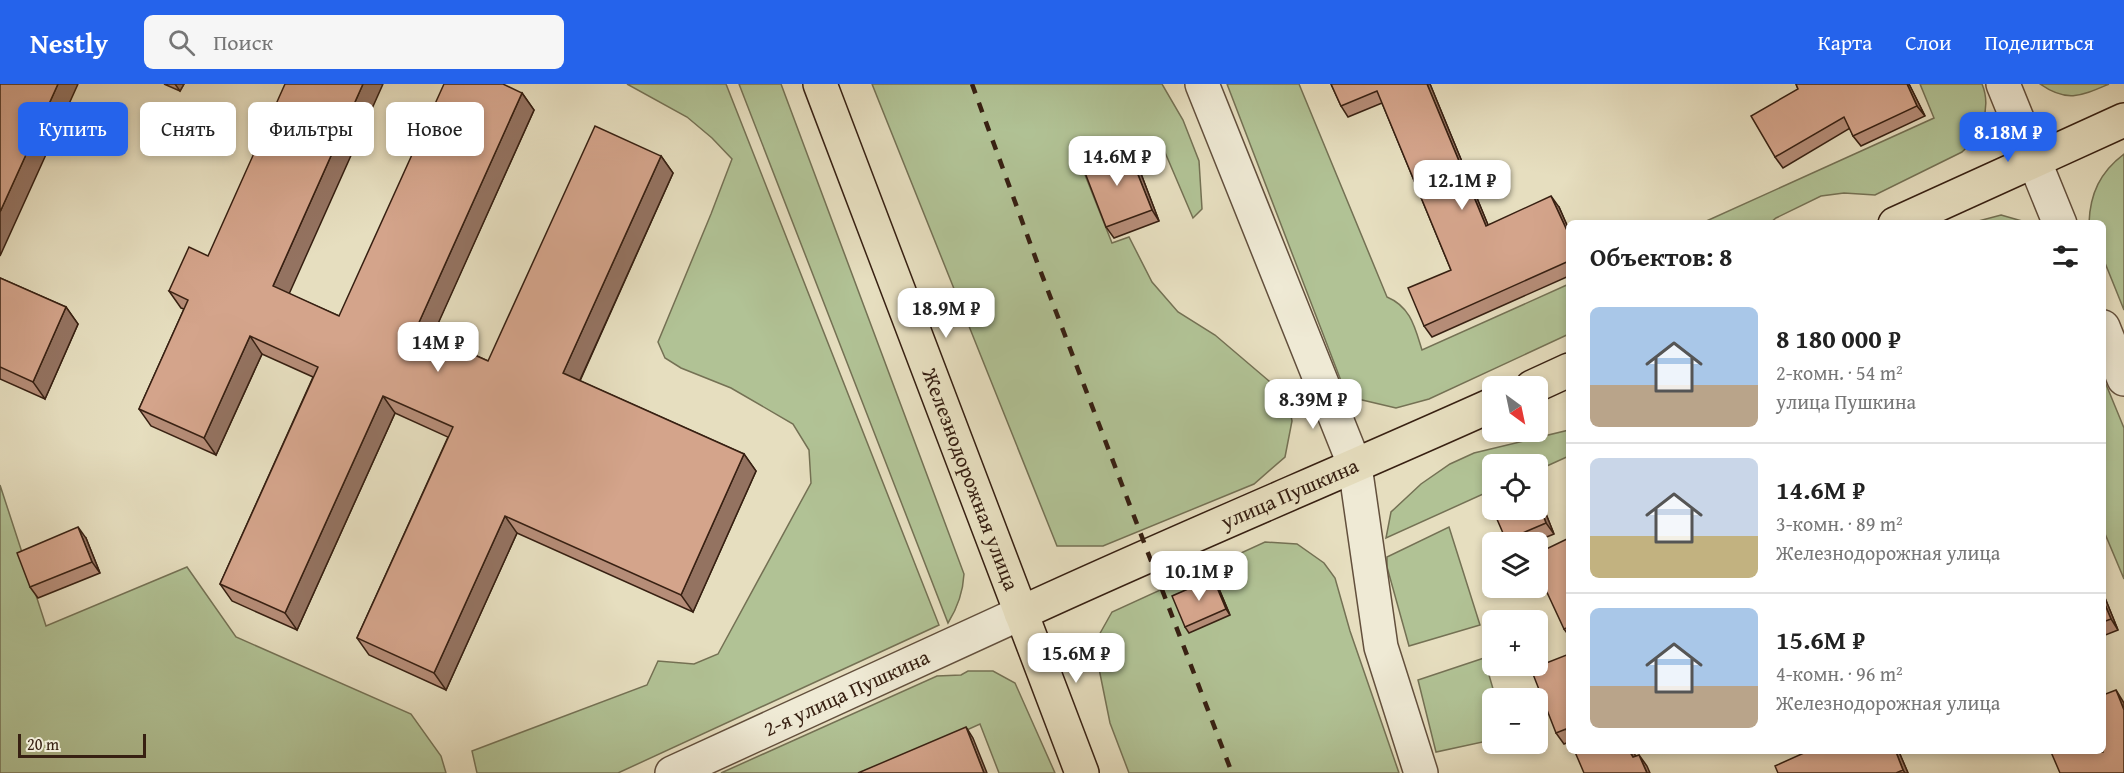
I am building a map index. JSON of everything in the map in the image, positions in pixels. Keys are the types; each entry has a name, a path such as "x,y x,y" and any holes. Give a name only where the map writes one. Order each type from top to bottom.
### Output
{"main road":[{"name":"Железнодорожная улица","path":"820,84 1082,773"},
{"path":"1904,220 2124,120"},
{"path":"1548,380 1566,371"},
{"name":"улица Пушкина","path":"1021,613 1149,554 1482,409"}],"street":[{"path":"1202,84 1355,466 1381,647 1421,773"},
{"path":"2003,84 2058,220"},
{"path":"2106,334 2124,378"},
{"name":"2-я улица Пушкина","path":"672,773 1021,613"}],"green space":[{"path":"627,84 726,84 939,625 618,773 477,773 472,751 647,685 658,661 694,664 718,654 811,483 809,450 793,424 731,388 681,368 665,358 658,342 732,159 687,117"},
{"path":"739,84 781,84 964,574 959,600 948,623"},
{"path":"872,84 1162,84 1183,120 1199,161 1202,209 1193,218 1161,143 1085,175 1112,243 1129,237 1152,282 1178,312 1215,335 1288,399 1292,421 1285,457 1254,484 1103,546 1057,546"},
{"path":"1227,84 1299,84 1387,297 1407,312 1422,350 1566,285 1566,335 1429,399 1396,408 1358,399 1343,386"},
{"path":"1920,84 1982,84 1986,102 1983,121 1975,138 1962,152 1875,195 1844,193 1821,196 1774,220 1709,220 1934,118"},
{"path":"2040,84 2109,84 2090,92 2066,96"},
{"path":"2124,154 2124,310 2106,265 2106,220 2089,220 2098,184"},
{"path":"2001,215 2018,220 1982,220"},
{"path":"2106,384 2124,428 2124,579 2106,536"},
{"path":"1566,431 1566,457 1548,465 1548,454 1482,454 1482,495 1386,538 1391,512 1421,484 1450,464 1474,453 1519,442 1548,442 1548,435"},
{"path":"0,485 46,626 187,567 236,637 411,714 441,756 446,773 0,773"},
{"path":"1449,527 1480,625 1409,646 1387,567 1387,557"},
{"path":"1265,542 1297,544 1324,563 1335,578 1350,631 1399,773 1129,773 1110,723 1094,644 1112,612"},
{"path":"1482,659 1482,676 1489,676 1493,688 1482,688 1482,742 1436,752 1418,680"},
{"path":"968,671 993,671 1015,683 1055,773 999,773 980,724 871,773 721,773 937,676 961,675"}],"building":[{"path":"0,84 58,84 50,102 18,102 18,156 25,156 0,212"},
{"path":"285,84 363,84 355,102 277,102"},
{"path":"444,84 503,84 522,93 416,329 488,361 595,126 661,156 563,373 744,454 681,595 505,516 434,673 357,638 453,427 383,396 285,613 220,584 318,367 250,336 204,438 139,409 188,300 169,291 189,247 208,256 253,156 331,156 273,286 339,316 411,156 484,156 484,102 436,102"},
{"path":"1331,84 1427,84 1486,226 1551,196 1566,228 1566,262 1424,326 1408,288 1451,270 1377,91 1341,106"},
{"path":"1796,84 1907,84 1917,106 1853,136 1844,117 1775,157 1751,116 1798,89"},
{"path":"1127,147 1152,210 1106,227 1082,165"},
{"path":"0,278 66,307 33,382 0,367"},
{"path":"1497,520 1545,520 1546,523 1525,532 1503,532"},
{"path":"78,527 92,562 30,587 17,553"},
{"path":"1566,539 1566,628 1564,629 1548,595 1548,548"},
{"path":"1213,578 1226,609 1185,627 1172,596"},
{"path":"2106,607 2111,619 2106,621"},
{"path":"1566,655 1566,729 1556,733 1548,713 1548,688 1538,688 1534,676 1548,676 1548,662"},
{"path":"2116,690 2124,710 2124,773 2060,773 2052,754 2106,754 2106,694"},
{"path":"966,727 984,773 858,773"},
{"path":"1576,754 1631,754 1633,757 1639,755 1647,773 1584,773"},
{"path":"1802,754 1897,754 1903,770 1896,773 1778,773 1775,766"}],"railway":[{"path":"972,84 1037,262 1232,773"}]}
